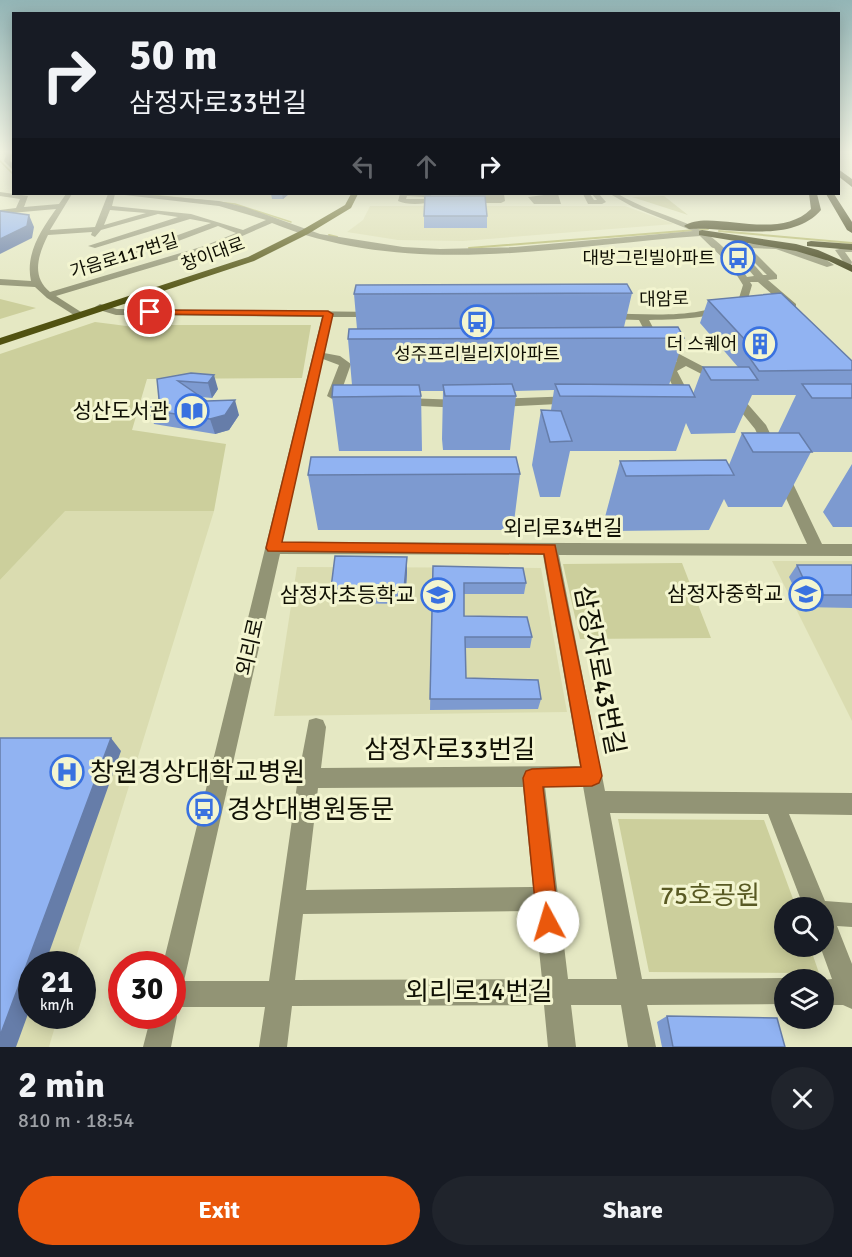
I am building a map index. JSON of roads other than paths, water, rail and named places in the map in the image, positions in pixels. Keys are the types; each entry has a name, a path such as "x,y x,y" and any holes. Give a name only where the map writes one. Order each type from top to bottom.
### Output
{"highway":[{"path":"702,233 773,227 803,221 816,210 814,201"},
{"path":"834,201 852,230"},
{"path":"690,226 852,248"},
{"path":"719,230 794,234"},
{"path":"702,233 796,246 851,267"},
{"path":"806,235 852,239"},
{"path":"732,245 744,239"}],"main road":[{"name":"창이대로","path":"0,342 77,314 251,259 308,230 348,206 351,201"}],"street":[{"path":"19,209 23,201"},
{"path":"65,201 33,257 31,273 41,290 77,314"},
{"path":"89,262 92,246 109,201"},
{"path":"208,201 236,207 348,243 462,252 690,226"},
{"path":"227,201 244,203 308,230"},
{"path":"626,201 702,233 747,280 774,277 744,246 760,244 777,246 830,265"},
{"path":"2,209 62,206"},
{"path":"107,208 191,216 245,233"},
{"path":"46,233 98,229 158,212"},
{"path":"92,246 191,216"},
{"name":"가음로117번길","path":"50,295 207,248 272,220"},
{"path":"89,262 170,241 219,223"},
{"path":"517,246 702,233"},
{"path":"732,245 762,280 801,316"},
{"path":"851,267 839,250 852,248"},
{"path":"89,262 104,280"},
{"name":"대암로","path":"597,316 710,314 727,310 750,297 747,280"},
{"path":"0,282 38,284"},
{"path":"100,307 116,312 387,314"},
{"name":"외리로","path":"179,951 328,314"},
{"path":"642,316 658,347 722,380 761,428 817,550"},
{"path":"318,355 336,358 345,364 333,396 346,402 356,402"},
{"path":"659,400 683,394 671,370 684,362"},
{"path":"388,401 458,404 592,401"},
{"name":"외리로34번길","path":"273,548 852,550"},
{"name":"삼정자로43번길","path":"550,549 642,1047"},
{"path":"273,1047 316,727"},
{"name":"삼정자로33번길","path":"308,778 592,776"},
{"path":"532,778 562,1047"},
{"path":"597,802 852,804"},
{"path":"774,803 812,897"},
{"path":"291,902 545,898"},
{"path":"834,914 852,915"},
{"path":"834,949 852,993 834,992"},
{"name":"외리로14번길","path":"186,994 632,990 774,992"},
{"path":"157,1047 161,1029"}],"waterway":[{"path":"206,201 235,204 291,222"},
{"path":"469,248 708,229"},
{"path":"719,231 852,243"},
{"path":"329,235 337,237"}],"place":[{"name":"대방그린빌아파트","path":"738,258"},
{"name":"성주프리빌리지아파트","path":"477,322"},
{"name":"더 스퀘어","path":"760,344"},
{"name":"성산도서관","path":"192,411"},
{"name":"삼정자중학교","path":"806,594"},
{"name":"삼정자초등학교","path":"438,595"},
{"name":"창원경상대학교병원","path":"67,772"},
{"name":"경상대병원동문","path":"204,809"}],"park label":[{"name":"75호공원","path":"710,895"}]}
